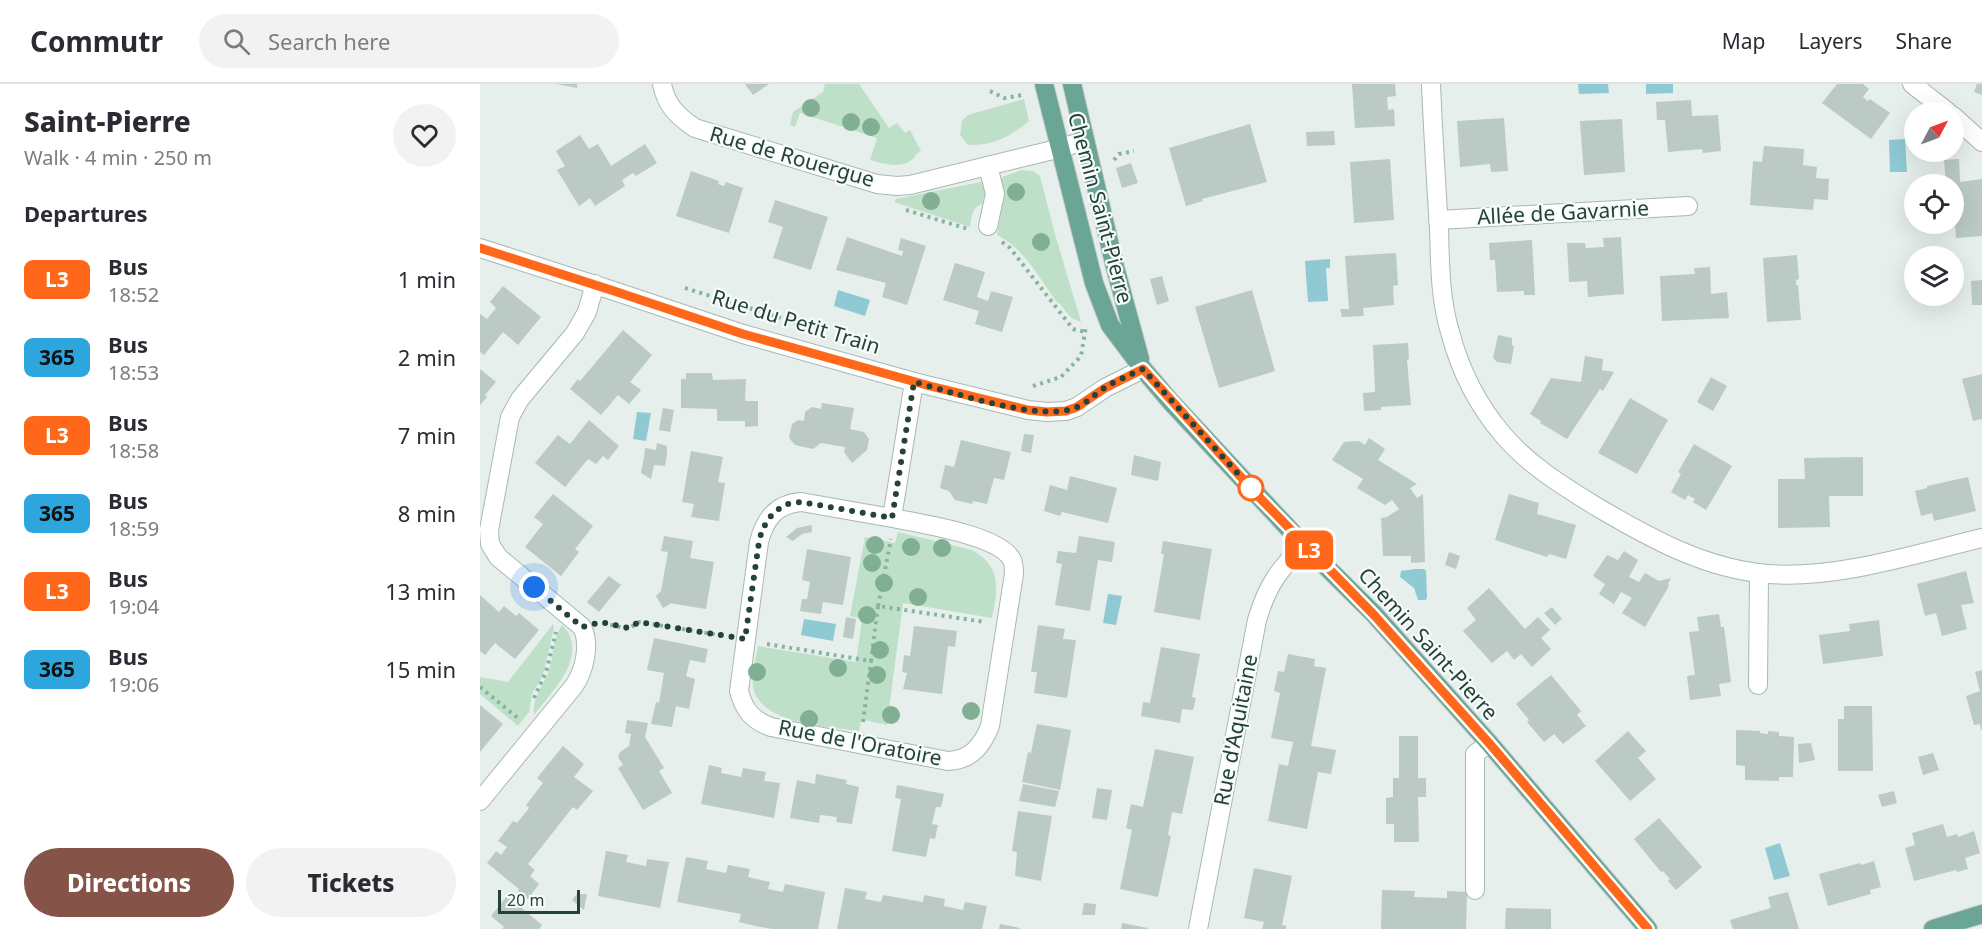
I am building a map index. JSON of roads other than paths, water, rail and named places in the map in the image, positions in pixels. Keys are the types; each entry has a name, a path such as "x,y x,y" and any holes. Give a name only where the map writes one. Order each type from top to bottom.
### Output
{"main road":[{"name":"Chemin Saint-Pierre","path":"1072,84 1115,267 1143,369"},
{"name":"Chemin Saint-Pierre","path":"1037,89 1060,148 1094,283 1110,325 1170,401 1304,545 1374,615 1489,743 1648,929"},
{"path":"1934,929 1982,914"}],"street":[{"name":"Rue de Rouergue","path":"662,84 668,103 679,117 695,128 865,181 897,186 910,185 1085,141"},
{"path":"1431,84 1441,275 1449,331 1478,401 1503,435 1534,466 1553,480 1658,541 1686,554 1717,564 1759,573 1786,574 1853,567 1982,538"},
{"path":"1912,84 1935,102"},
{"path":"1964,126 1982,142"},
{"path":"986,231 996,194 988,166"},
{"name":"Allée de Gavarnie","path":"1438,220 1688,206"},
{"name":"Rue du Petit Train","path":"480,248 743,334 1017,408 1047,412 1066,411 1143,369"},
{"path":"480,801 531,729 579,679 583,666 586,642 582,627 498,557 490,544 489,530 510,417 520,399 575,333 586,312 595,285"},
{"path":"893,518 914,382"},
{"name":"Rue de l'Oratoire","path":"801,502 893,518 980,538 1002,548 1012,560 1014,574 990,726 984,740 970,756 948,761 779,728 755,720 744,707 739,691 759,542 765,523 776,511 788,504 801,502"},
{"name":"Rue d'Aquitaine","path":"1198,929 1257,620 1275,578 1286,562 1304,545"},
{"path":"1758,685 1759,573"},
{"path":"1475,890 1475,754 1489,743"}],"water":[{"path":"1578,84 1608,84 1609,93 1579,94"},
{"path":"1646,84 1673,84 1673,93 1646,94"},
{"path":"1904,139 1904,162 1906,162 1907,172 1890,172 1889,140"},
{"path":"1330,259 1330,268 1326,268 1328,301 1308,302 1305,261"},
{"path":"838,290 870,300 865,316 834,306"},
{"path":"637,412 651,413 646,441 633,439"},
{"path":"1415,569 1426,571 1426,600 1418,600 1414,588 1400,577 1401,571"},
{"path":"1108,594 1122,596 1116,625 1103,623"},
{"path":"804,619 836,624 833,641 801,635"},
{"path":"1780,843 1790,876 1774,880 1765,848"}]}
